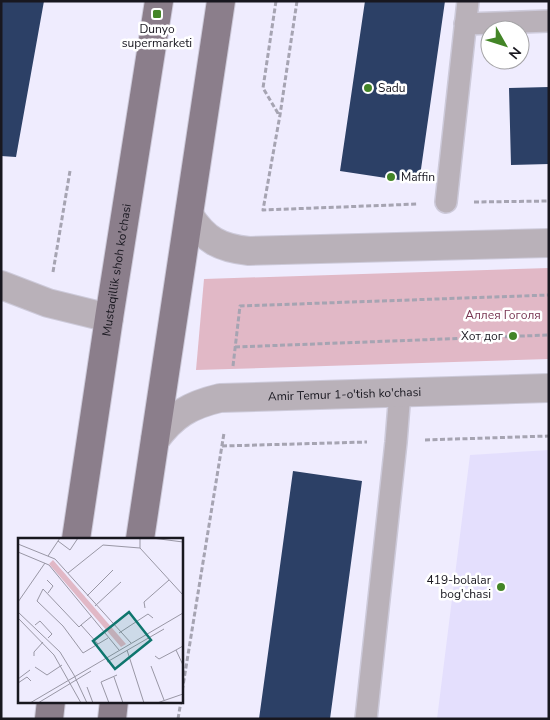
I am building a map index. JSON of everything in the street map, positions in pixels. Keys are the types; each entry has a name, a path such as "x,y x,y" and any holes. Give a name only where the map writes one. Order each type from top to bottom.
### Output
{"main road":[{"name":"Mustaqillik shoh ko'chasi","path":"76,538 159,1"},
{"path":"140,538 221,1"},
{"path":"49,719 51,702"},
{"path":"112,719 114,702"}],"street":[{"path":"189,215 206,237 232,249 249,251 549,243"},
{"path":"1,285 48,303 109,318"},
{"name":"Amir Temur 1-o'tish ko'chasi","path":"155,440 171,421 180,414 200,404 220,398 549,388"}],"lane":[{"path":"446,202 468,1"},
{"path":"465,24 549,21"},
{"path":"366,719 400,392"}],"path":[{"path":"276,1 262,88 280,115"},
{"path":"297,1 280,115 263,210 446,202 549,201"},
{"path":"48,303 70,172"},
{"path":"233,371 240,306 549,295"},
{"path":"235,347 549,335"},
{"path":"182,692 224,433"},
{"path":"178,719 181,702"}],"shaded area":[{"name":"419-bolalar bog'chasi","path":"549,450 549,719 437,719 470,455"}],"green space":[{"name":"Аллея Гоголя","path":"549,268 549,359 196,370 204,279"}],"building":[{"path":"1,1 44,1 16,157 1,156"},
{"path":"365,1 445,1 419,183 340,171"},
{"path":"549,87 549,164 511,165 509,88"},
{"path":"293,471 362,481 330,719 259,719"}],"place":[{"name":"Dunyo supermarketi","path":"157,14"},
{"name":"Sadu","path":"368,88"},
{"name":"Maffin","path":"391,177"},
{"name":"Хот дог","path":"513,336"},
{"name":"419-bolalar bog'chasi","path":"501,587"}]}
